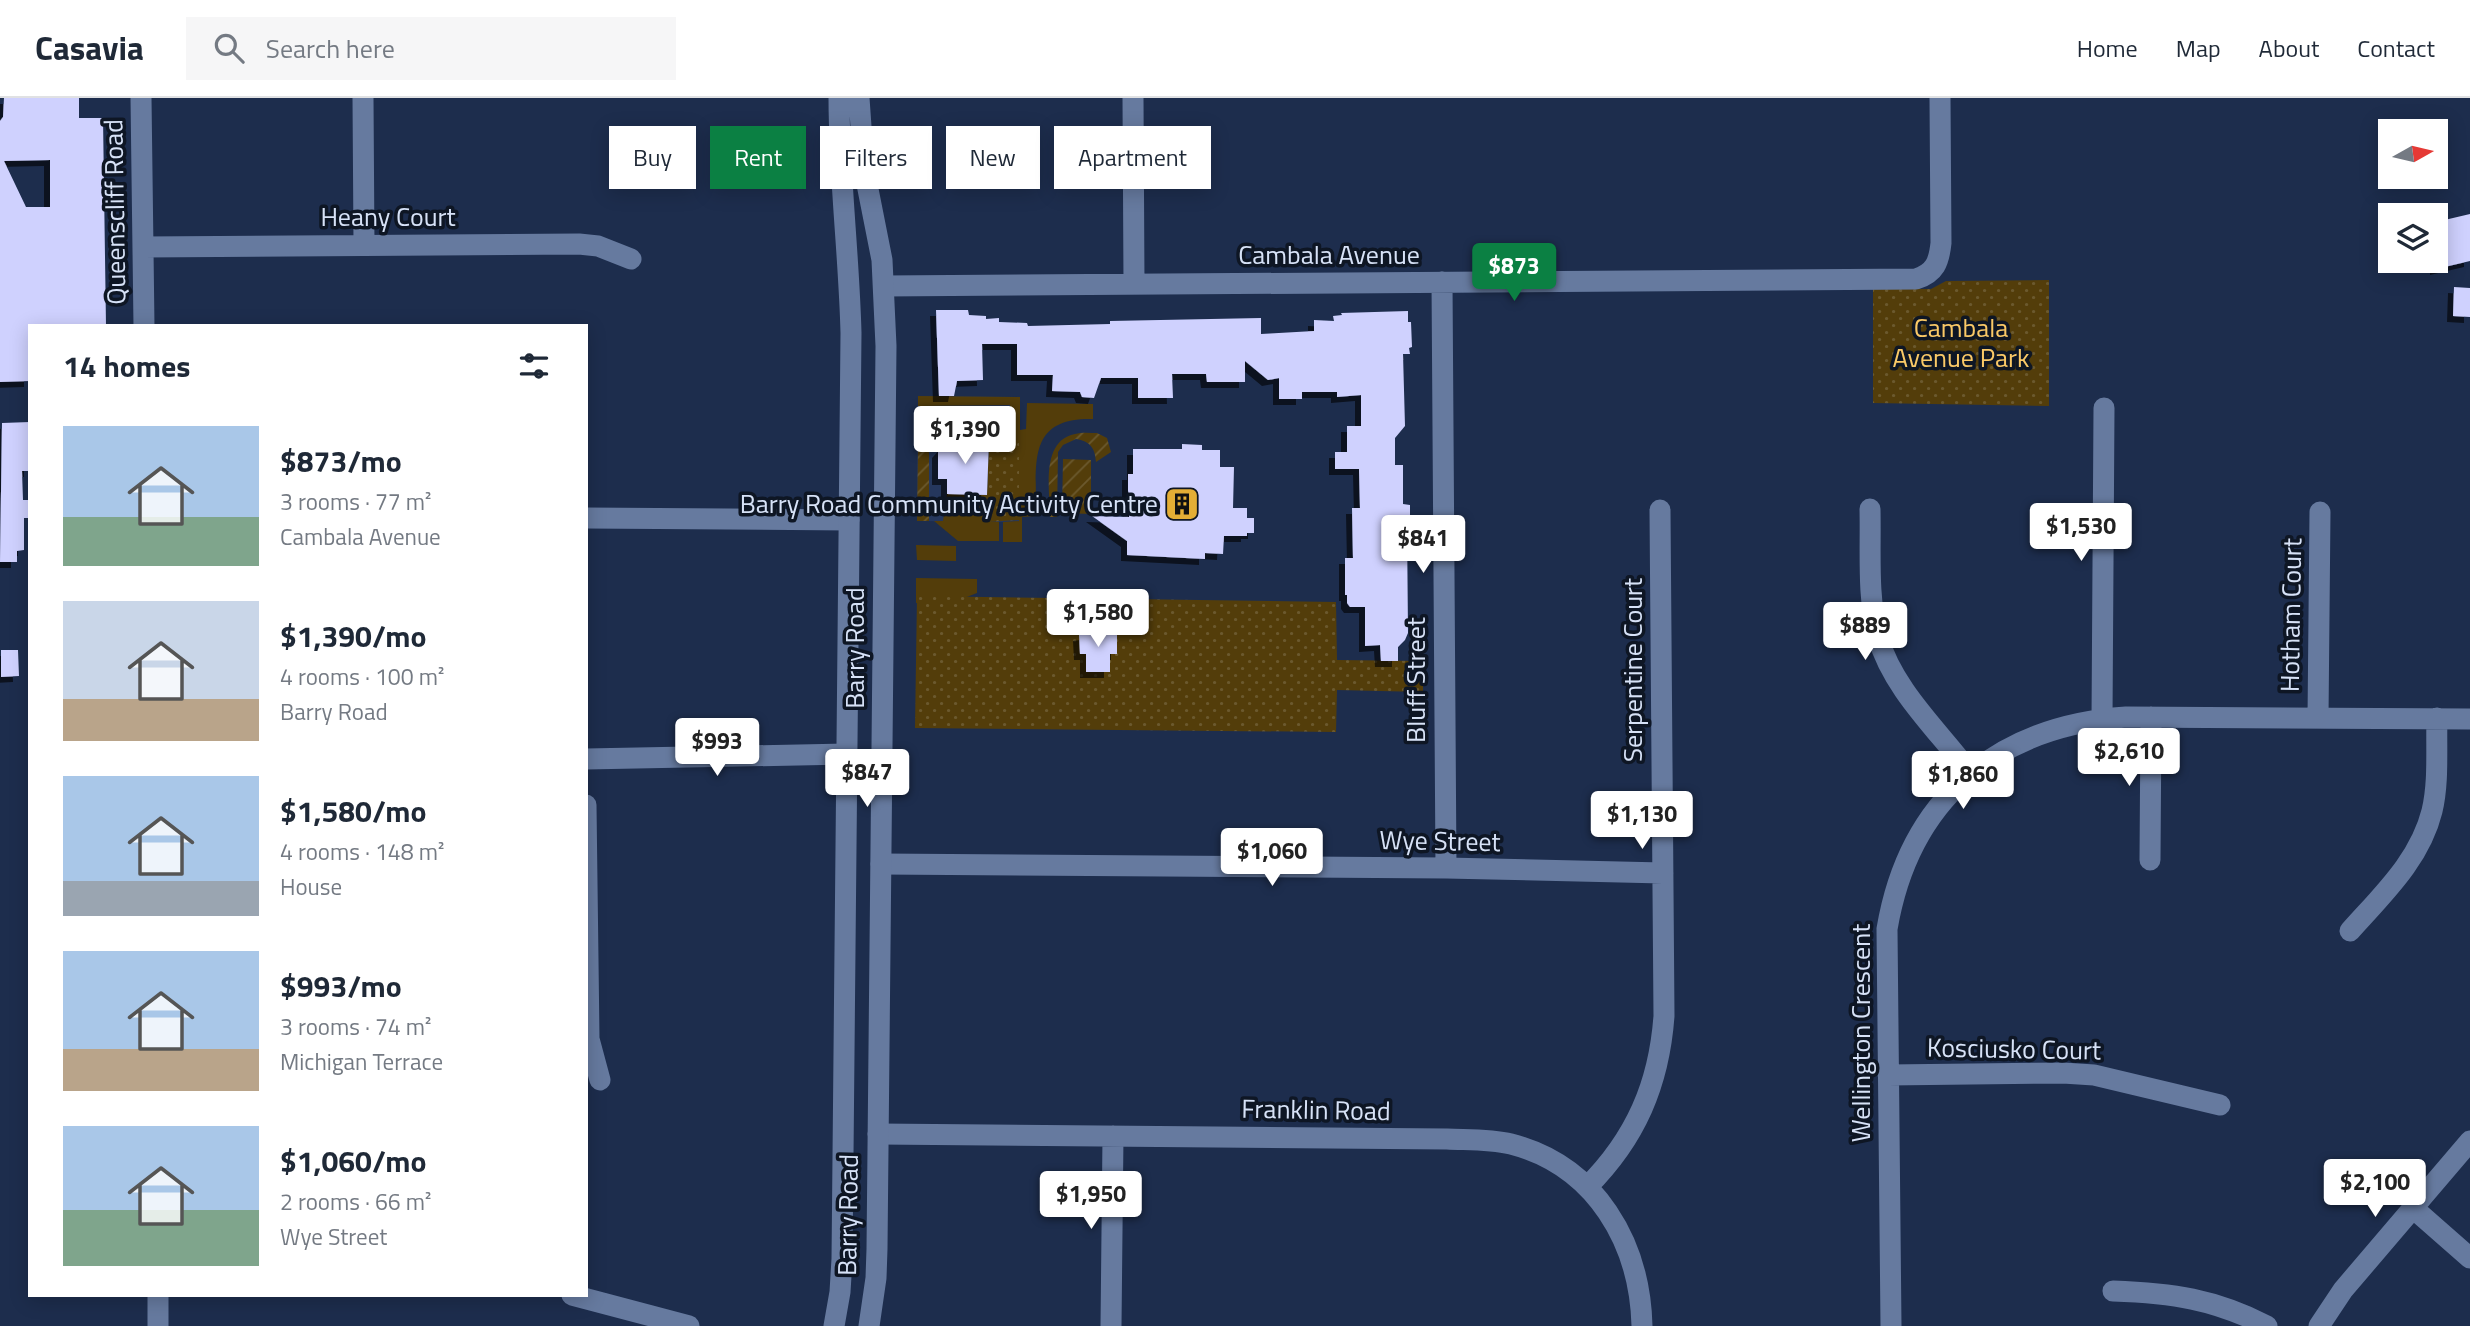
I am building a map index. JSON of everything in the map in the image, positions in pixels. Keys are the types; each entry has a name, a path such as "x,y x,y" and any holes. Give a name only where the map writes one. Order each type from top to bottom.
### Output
{"street":[{"name":"Queenscliff Road","path":"141,98 144,324"},
{"path":"363,98 364,245"},
{"name":"Barry Road","path":"834,1326 842,1259 850,287 841,176 839,98"},
{"name":"Barry Road","path":"859,98 863,157 879,238 884,286 886,360 876,1278 869,1326"},
{"path":"1133,98 1134,284"},
{"name":"Cambala Avenue","path":"850,287 1896,280 1926,276 1937,263 1941,243 1940,98"},
{"name":"Heany Court","path":"143,247 579,244 611,250 631,259"},
{"name":"Bluff Street","path":"1442,282 1446,868"},
{"path":"2102,719 2104,408"},
{"path":"1870,509 1871,585 1879,639 1899,682 1971,774"},
{"name":"Serpentine Court","path":"1587,1187 1613,1159 1630,1134 1646,1100 1656,1070 1664,1016 1660,510"},
{"name":"Hotham Court","path":"2318,718 2320,512"},
{"path":"588,518 849,520"},
{"path":"2150,860 2151,717"},
{"path":"2350,931 2403,871 2425,833 2433,809 2436,781 2437,718"},
{"name":"Wellington Crescent","path":"1891,1326 1887,929 1899,874 1923,829 1943,801 1971,774 2003,750 2060,727 2102,719 2470,719"},
{"path":"588,759 847,754"},
{"name":"Wye Street","path":"881,864 1446,868 1663,873"},
{"path":"588,961 589,1039 600,1080"},
{"name":"Kosciusko Court","path":"1888,1075 2094,1075 2220,1105"},
{"name":"Franklin Road","path":"843,1133 1484,1140 1510,1144 1532,1151 1556,1164 1587,1187 1607,1209 1631,1256 1637,1277 1642,1326"},
{"path":"1111,1326 1113,1136"},
{"path":"2319,1326 2343,1290 2470,1141"},
{"path":"2413,1208 2470,1258"},
{"path":"2113,1291 2198,1299 2221,1305 2267,1326"},
{"path":"158,1297 158,1326"},
{"path":"580,1297 689,1326"}],"shaded area":[{"path":"918,396 1020,397 1019,522 917,521"}],"green space":[{"name":"Cambala Avenue Park","path":"2049,280 2049,406 1873,403 1873,289 1931,289 1946,281"},
{"path":"918,396 1020,397 1020,430 1026,429 1027,403 1093,404 1093,419 1071,421 1056,426 1045,436 1039,448 1037,463 1036,516 1022,517 1022,542 1003,542 1003,522 1019,521 1019,442 1010,442 1010,405 918,406"},
{"path":"1097,433 1107,438 1111,452 1096,462 1091,446 1085,441 1076,439 1063,445 1058,452 1057,517 1050,517 1049,468 1056,446 1075,434"},
{"path":"923,438 933,438 929,450 929,521 917,521 918,446 923,445"},
{"path":"989,442 1019,442 1019,520 986,522"},
{"path":"1063,459 1091,460 1091,514 1062,513"},
{"path":"947,494 987,495 986,521 999,522 999,541 958,541 934,521 943,521"},
{"path":"916,545 956,546 956,561 917,560"},
{"path":"916,578 977,579 977,593 954,602 916,603"},
{"path":"917,596 1336,602 1337,660 1423,661 1423,692 1337,690 1336,732 915,728"}],"building":[{"path":"4,98 79,98 79,118 103,118 106,324 28,324 28,381 0,382 0,121 3,117","holes":["50,160 50,207 26,207 4,161"]},
{"path":"2470,214 2470,261 2448,266 2448,219"},
{"path":"2454,287 2470,288 2470,317 2453,316"},
{"path":"936,310 968,310 969,315 986,316 986,319 999,318 999,322 1027,323 1028,326 1110,324 1110,321 1261,318 1261,334 1314,331 1314,320 1334,321 1333,316 1342,315 1341,313 1408,311 1412,347 1409,348 1410,354 1403,354 1405,426 1395,438 1395,465 1403,465 1403,504 1410,505 1410,523 1407,523 1408,633 1398,647 1398,661 1381,661 1380,645 1365,646 1365,607 1350,607 1345,595 1345,558 1353,558 1352,508 1360,508 1359,469 1335,469 1335,452 1347,452 1347,426 1361,426 1361,395 1337,397 1337,392 1302,392 1302,399 1279,399 1279,378 1268,380 1245,361 1245,382 1207,382 1206,374 1172,374 1173,398 1138,398 1138,378 1101,378 1094,398 1082,397 1080,392 1052,391 1053,375 1017,375 1017,344 982,344 983,380 957,381 954,396 939,396"},
{"path":"28,422 28,471 22,471 23,500 28,500 28,518 24,518 24,550 17,551 17,562 0,562 2,423"},
{"path":"950,439 989,440 987,495 947,494 947,479 938,479 938,452"},
{"name":"Barry Road Community Activity Centre","path":"1182,444 1202,445 1202,450 1220,450 1220,467 1234,467 1233,508 1247,508 1247,518 1254,518 1254,533 1247,533 1247,536 1224,536 1223,554 1205,553 1205,559 1127,555 1127,541 1092,516 1129,517 1132,500 1128,491 1128,474 1133,474 1133,449 1182,449"},
{"path":"1086,628 1110,628 1110,635 1117,635 1117,654 1110,654 1110,672 1086,672 1086,654 1080,654 1079,635 1086,634"},
{"path":"1,650 18,650 19,676 1,677"}],"place":[{"name":"Barry Road Community Activity Centre","path":"1182,504"}]}
